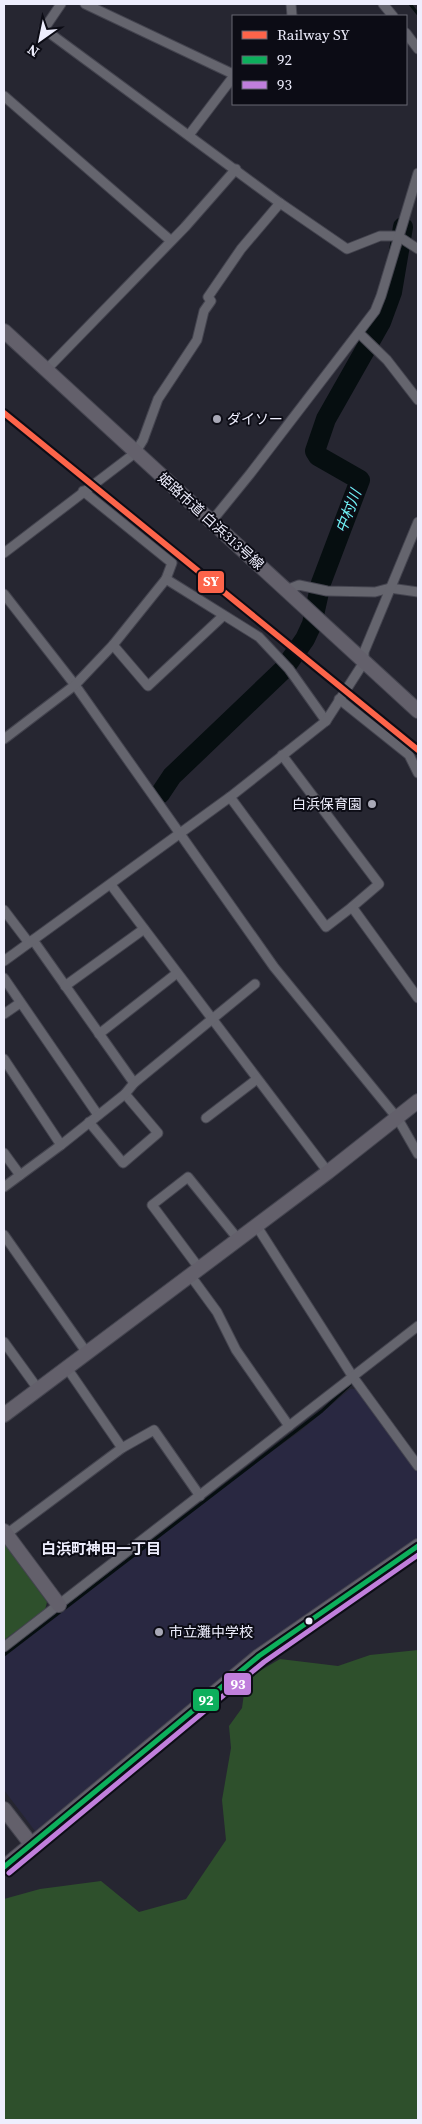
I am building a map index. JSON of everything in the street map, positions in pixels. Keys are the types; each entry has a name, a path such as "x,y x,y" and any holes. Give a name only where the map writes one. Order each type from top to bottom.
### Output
{"street":[{"path":"61,4 44,29 280,203 347,249 380,236 402,238 418,249"},
{"path":"84,4 232,75"},
{"path":"383,4 392,15"},
{"path":"407,34 418,49"},
{"path":"189,135 232,76"},
{"path":"4,96 170,240"},
{"path":"45,371 170,240 185,227 236,169"},
{"path":"211,522 359,333 374,311 402,238 418,173"},
{"path":"4,553 135,453 143,440 158,399 197,340 204,311 211,302 208,296 241,249 280,203"},
{"name":"姫路市道 白浜313号線","path":"4,331 45,371 418,711"},
{"path":"359,333 387,360 418,400"},
{"path":"4,738 75,685 113,645 166,579 172,563 83,491"},
{"path":"4,961 230,797 326,721 364,662 364,652 418,522"},
{"path":"166,579 259,638 289,669 326,721"},
{"path":"286,590 299,586 327,591 375,592 390,588 418,592"},
{"path":"4,594 75,685 274,967 398,1119 418,1154"},
{"path":"113,645 148,686 222,616"},
{"path":"339,699 409,755 418,773"},
{"path":"230,797 326,926 352,907 379,884 282,755"},
{"path":"110,885 328,1172"},
{"path":"352,907 418,998"},
{"path":"5,913 31,941 134,1083"},
{"path":"65,986 144,929"},
{"path":"99,1034 178,973"},
{"path":"4,978 98,1115"},
{"path":"4,1187 125,1094 134,1083 255,984"},
{"path":"4,1014 20,1003"},
{"path":"4,1059 61,1145"},
{"path":"206,1118 257,1079"},
{"path":"89,1122 123,1163 158,1133 125,1094"},
{"path":"4,1415 398,1119 418,1101"},
{"path":"4,1153 20,1175"},
{"path":"238,1239 188,1178 152,1205 195,1272 236,1350 289,1426"},
{"path":"256,1225 356,1380 418,1466"},
{"path":"4,1235 86,1353"},
{"path":"4,1647 289,1426 356,1380 418,1326"},
{"path":"4,1342 38,1389"},
{"path":"67,1368 122,1448"},
{"path":"59,1605 5,1534 122,1448 154,1430 200,1496"},
{"path":"4,1867 259,1656 418,1546"},
{"path":"4,1809 31,1844"}],"shaded area":[{"name":"市立灘中学校","path":"350,1389 356,1389 418,1473 418,1537 250,1655 35,1831 4,1790 4,1657 254,1464 299,1432"}],"green space":[{"path":"4,1546 7,1546 47,1602 45,1610 4,1640"},
{"path":"418,1650 418,2120 4,2120 4,1899 40,1889 101,1881 139,1912 186,1899 226,1840 222,1800 231,1748 229,1726 242,1708 246,1679 280,1659 338,1666 370,1655"}],"waterway":[{"path":"410,4 418,14"},
{"name":"中村川","path":"160,794 172,776 284,669 305,639 312,624 321,583 360,480 318,456 315,451 326,419 381,322 392,292 403,227"},
{"path":"4,1655 322,1411 355,1380"}],"rail line":[{"name":"SY","path":"4,413 418,750"}],"transit line":[{"name":"92","path":"4,1867 259,1656 418,1546"},
{"name":"93","path":"9,1873 264,1662 418,1555"}],"place":[{"name":"ダイソー","path":"217,419"},
{"name":"白浜保育園","path":"372,804"},
{"name":"市立灘中学校","path":"159,1632"}],"district":[{"name":"白浜町神田一丁目","path":"101,1548"}]}
